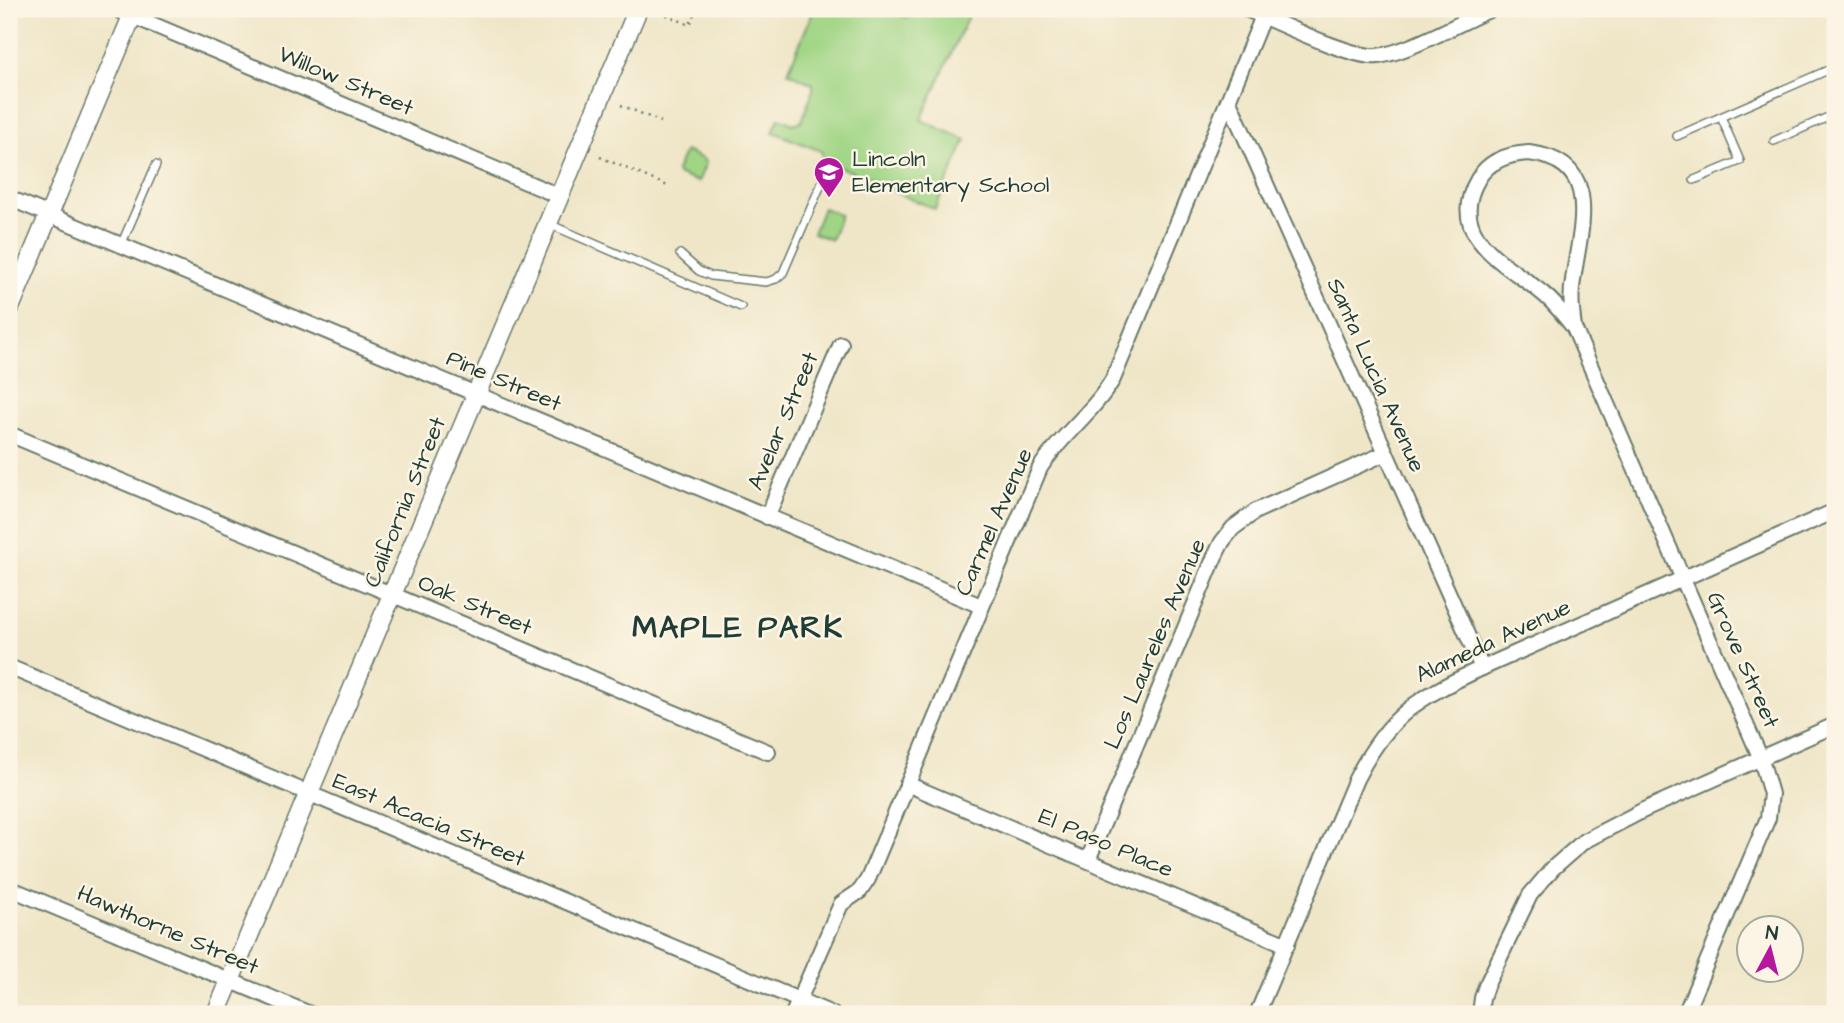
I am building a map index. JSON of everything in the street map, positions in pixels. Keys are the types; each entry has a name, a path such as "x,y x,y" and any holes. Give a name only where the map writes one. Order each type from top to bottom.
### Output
{"street":[{"name":"California Street","path":"216,1014 638,9"},
{"path":"1246,9 1363,56 1376,56 1400,49 1491,9"},
{"name":"Willow Street","path":"128,11 559,196"},
{"path":"9,310 128,11"},
{"name":"Carmel Avenue","path":"796,1007 841,904 860,891 868,879 1040,468 1058,442 1096,405 1113,379 1264,16"},
{"name":"Santa Lucia Avenue","path":"1229,100 1482,668"},
{"name":"Grove Street","path":"1574,328 1543,293 1487,250 1478,240 1471,224 1469,205 1475,185 1491,165 1503,158 1516,154 1544,155 1565,166 1582,193 1583,214 1572,281 1574,328 1761,759 1771,794 1768,818 1685,1014"},
{"name":"Pine Street","path":"9,198 981,606"},
{"path":"1543,293 1550,296 1562,294 1570,289 1572,281"},
{"name":"Avelar Street","path":"767,517 841,344"},
{"name":"Oak Street","path":"9,433 768,752"},
{"name":"Los Laureles Avenue","path":"1088,860 1222,542 1239,522 1256,511 1386,453"},
{"name":"Alameda Avenue","path":"1257,1014 1356,779 1375,744 1394,721 1442,687 1482,668 1835,512"},
{"name":"East Acacia Street","path":"9,667 309,794 796,1007 832,1014"},
{"path":"1480,1014 1486,986 1522,909 1540,883 1567,854 1607,827 1835,725"},
{"name":"El Paso Place","path":"907,784 1287,945"},
{"name":"Hawthorne Street","path":"9,888 310,1014"}],"lane":[{"path":"1677,136 1835,67"},
{"path":"1774,141 1835,114"},
{"path":"1694,180 1740,161 1721,117"},
{"path":"121,245 156,165"},
{"path":"680,254 699,271 711,275 766,282 776,279 783,273 822,182"},
{"path":"548,223 741,307"}],"path":[{"path":"660,12 690,25 696,9"},
{"path":"621,105 661,122"},
{"path":"600,158 670,187"}],"green space":[{"path":"814,9 886,9 908,18 912,9 971,10 921,120 966,140 935,209 894,192 891,187 824,161 821,151 773,132 779,118 793,124 802,121 813,90 813,84 788,72"},
{"path":"685,151 706,163 698,182 677,174"},
{"path":"823,208 840,215 831,240 813,233"}],"place":[{"name":"Lincoln Elementary School","path":"829,199"}],"district":[{"name":"MAPLE PARK","path":"738,628"}]}
